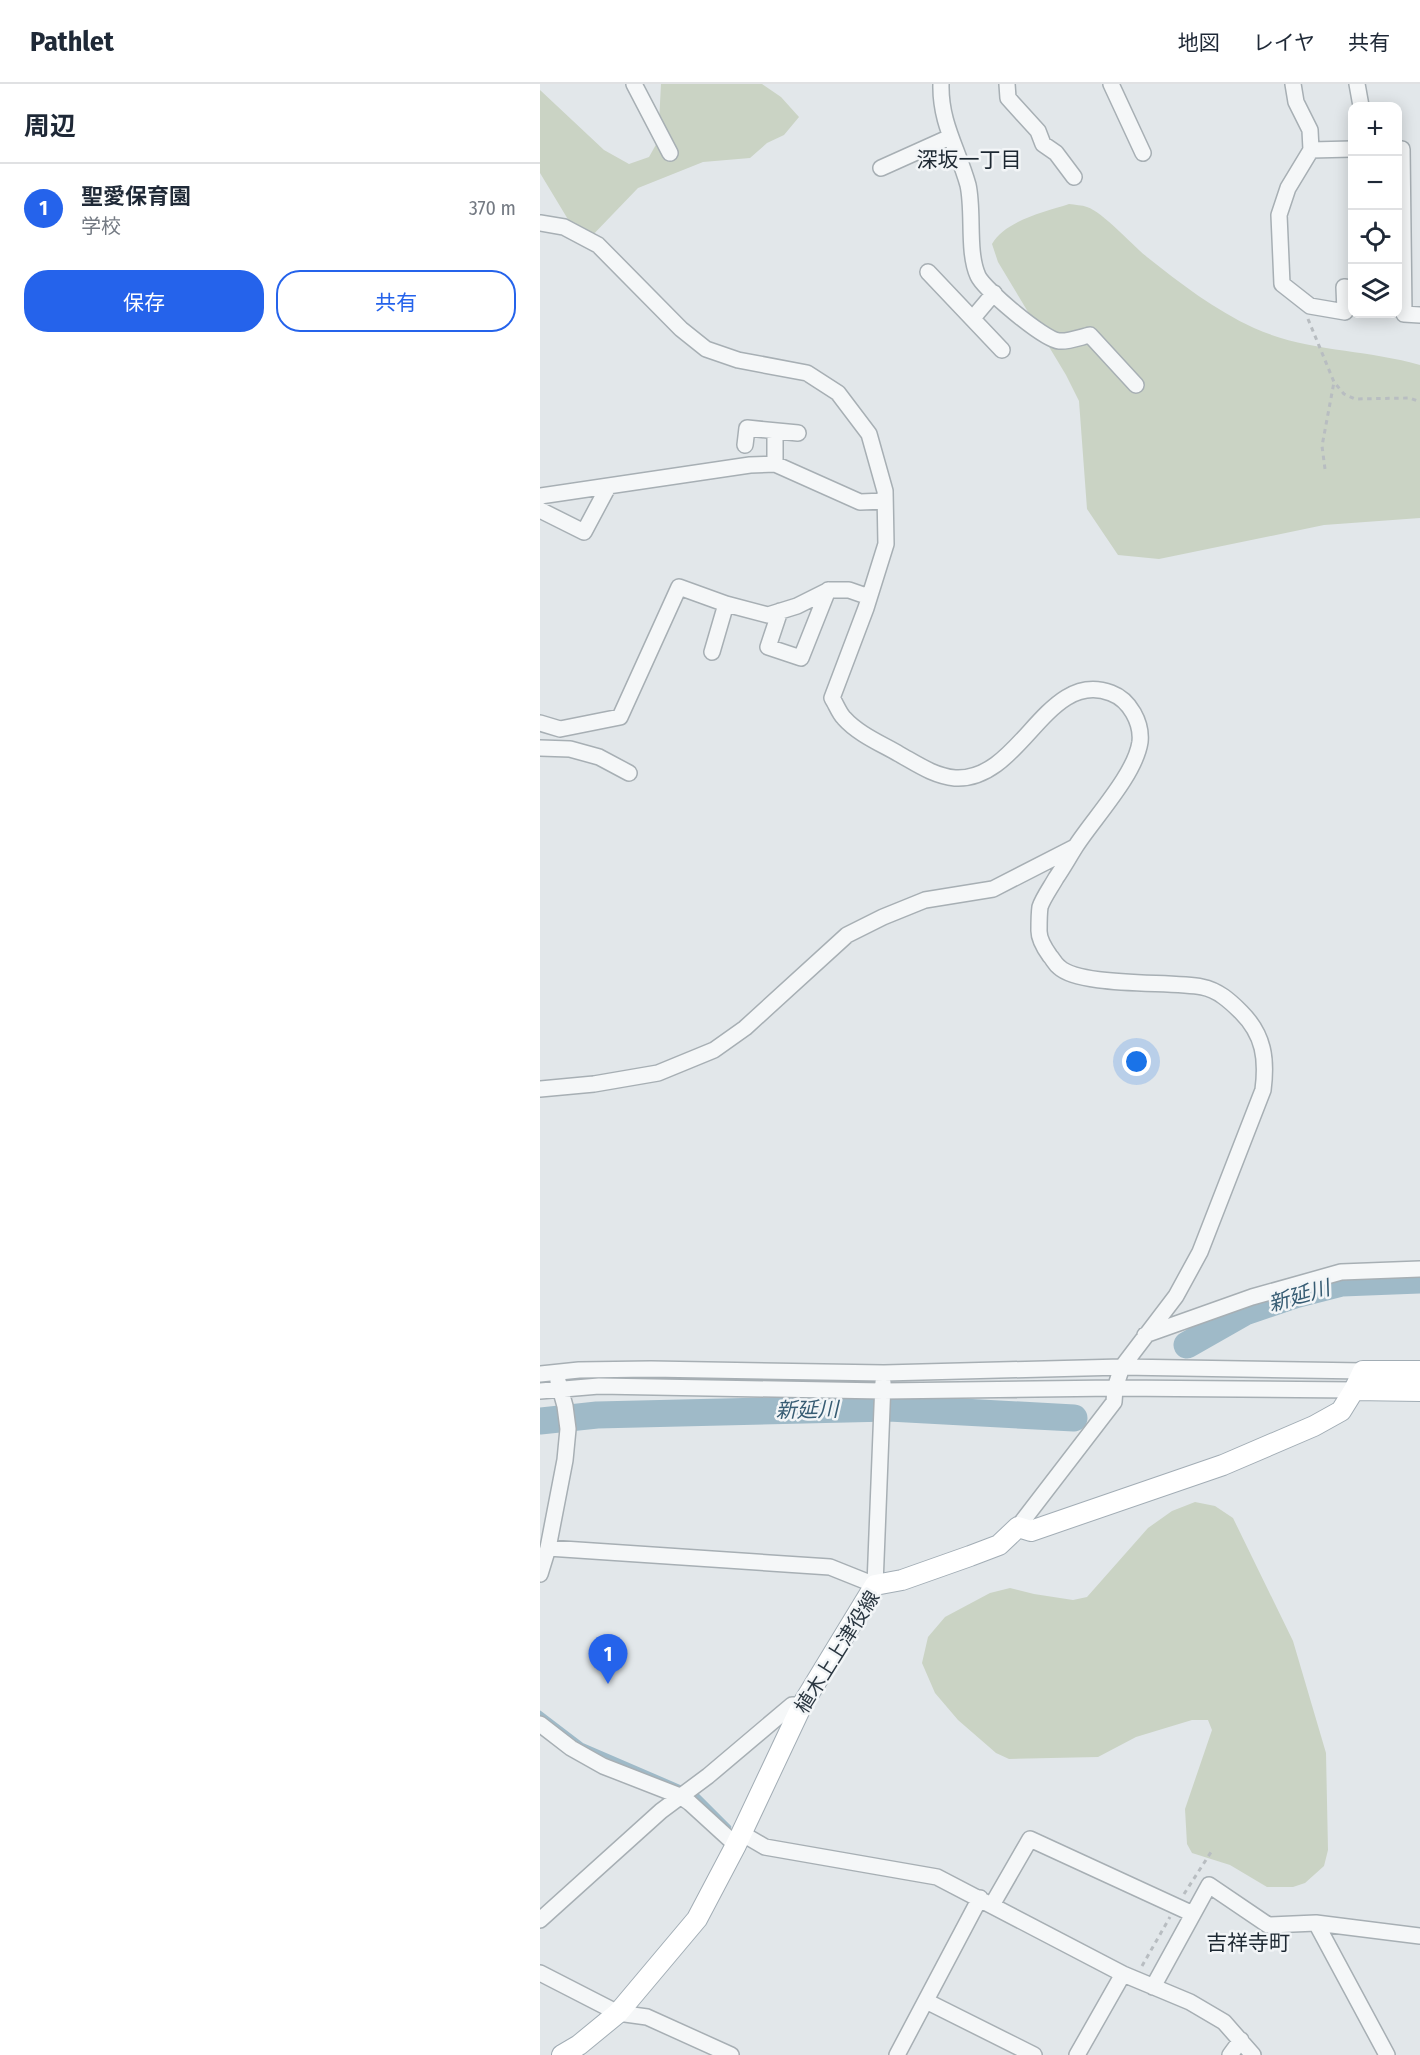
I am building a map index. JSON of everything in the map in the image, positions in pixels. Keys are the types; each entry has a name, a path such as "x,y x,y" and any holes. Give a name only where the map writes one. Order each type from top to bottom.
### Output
{"main road":[{"path":"1018,1527 1031,1531 1223,1465 1314,1426 1341,1411 1363,1371 1420,1371"},
{"path":"1354,1390 1420,1391"},
{"name":"植木上上津役線","path":"562,2055 579,2045 618,2013 697,1919 802,1705 875,1585 902,1580 999,1545 1018,1527"}],"street":[{"path":"634,84 670,153"},
{"path":"941,84 941,101 950,137 971,197 974,259 978,277 1020,317 1046,337 1059,341 1090,335 1136,385"},
{"path":"1007,84 1008,98 1038,131 1043,144 1056,153 1074,177"},
{"path":"1111,84 1143,153"},
{"path":"1293,84 1296,102 1310,130 1311,150 1288,188 1279,215 1282,284 1310,306 1345,312 1344,288 1348,288"},
{"path":"1357,84 1360,102"},
{"path":"881,168 950,137"},
{"path":"1311,150 1348,149"},
{"path":"1401,264 1402,156"},
{"path":"540,223 564,227 598,245 681,329 706,349 738,360 807,373 838,393 869,434 885,491 886,544 832,698 844,719 931,772 954,778 975,777 993,767 1016,748 1053,707 1070,694 1090,689 1112,693 1129,706 1139,725 1140,742 1134,760 1076,847 1041,906 1038,934 1046,951 1060,968 1083,978 1204,987 1228,999 1251,1022 1260,1043 1266,1064 1263,1090 1200,1252 1176,1296 1122,1367 1115,1388 1114,1402 1018,1527"},
{"path":"928,272 1002,350"},
{"path":"973,318 994,293"},
{"path":"1402,297 1404,314 1420,315"},
{"path":"745,445 747,428 798,433"},
{"path":"775,432 776,464"},
{"path":"540,496 750,465 776,464 860,502 885,501"},
{"path":"540,510 584,532 608,487"},
{"path":"540,723 560,729 620,717 679,587 726,604 768,615 797,606 828,590 849,590 869,597"},
{"path":"780,612 768,647 801,658 828,590"},
{"path":"711,651 726,604"},
{"path":"540,748 570,749 600,757 629,773"},
{"path":"540,1089 594,1084 658,1073 714,1050 745,1028 847,935 883,917 926,900 993,889 1076,847"},
{"path":"1145,1335 1262,1294 1341,1272 1420,1269"},
{"path":"548,1373 651,1369 884,1373 1122,1367 1363,1371"},
{"path":"540,1574 548,1548 565,1460 568,1429 560,1389 548,1373"},
{"path":"548,1548 830,1567 875,1585 884,1373"},
{"path":"540,1391 599,1386 883,1391 1115,1388 1354,1390"},
{"path":"540,1920 660,1811 708,1776 792,1705 802,1705"},
{"path":"540,1724 571,1748 603,1766 680,1796 738,1839 765,1847 937,1877 1129,1977 1190,2002 1224,2022 1253,2055"},
{"path":"897,2055 926,2001 986,1902 1030,1839 1193,1914"},
{"path":"1153,1987 1209,1885 1268,1925 1316,1923 1420,1936"},
{"path":"1316,1923 1387,2055"},
{"path":"540,1973 618,2013 647,2017 731,2055"},
{"path":"1077,2055 1129,1977"},
{"path":"926,2001 1034,2055"},
{"path":"1230,2055 1241,2040"}],"path":[{"path":"1310,306 1306,314 1334,382 1344,394 1355,399 1410,398 1420,402"},
{"path":"1325,469 1322,446 1334,382"},
{"path":"1129,1977 1213,1850"}],"green space":[{"path":"661,84 762,84 781,97 799,117 784,135 767,143 750,158 703,162 638,188 587,241 572,226 540,173 540,90 604,150 629,164 649,157 658,141"},
{"path":"1069,204 1094,210 1147,257 1186,287 1212,305 1254,328 1295,342 1420,365 1420,518 1324,525 1159,559 1118,555 1087,509 1079,401 1066,375 998,262 992,244 998,236 1016,223"},
{"path":"1195,1502 1215,1506 1233,1518 1293,1641 1326,1753 1328,1850 1324,1866 1305,1883 1293,1887 1267,1887 1230,1865 1192,1853 1187,1844 1185,1809 1212,1730 1208,1720 1192,1720 1136,1737 1098,1757 1009,1759 996,1753 958,1720 935,1693 922,1663 928,1637 945,1617 990,1593 1010,1588 1073,1600 1087,1597 1148,1528 1172,1511"}],"waterway":[{"name":"新延川","path":"1187,1345 1245,1312 1295,1295 1342,1283 1420,1280"},
{"name":"新延川","path":"540,1421 597,1415 889,1408 1074,1418"},
{"path":"540,1713 582,1745 684,1789"},
{"path":"691,1793 697,1795 729,1827"}],"place":[{"name":"聖愛保育園","path":"608,1684"}],"district":[{"name":"深坂一丁目","path":"969,160"},
{"name":"吉祥寺町","path":"1248,1943"}]}
